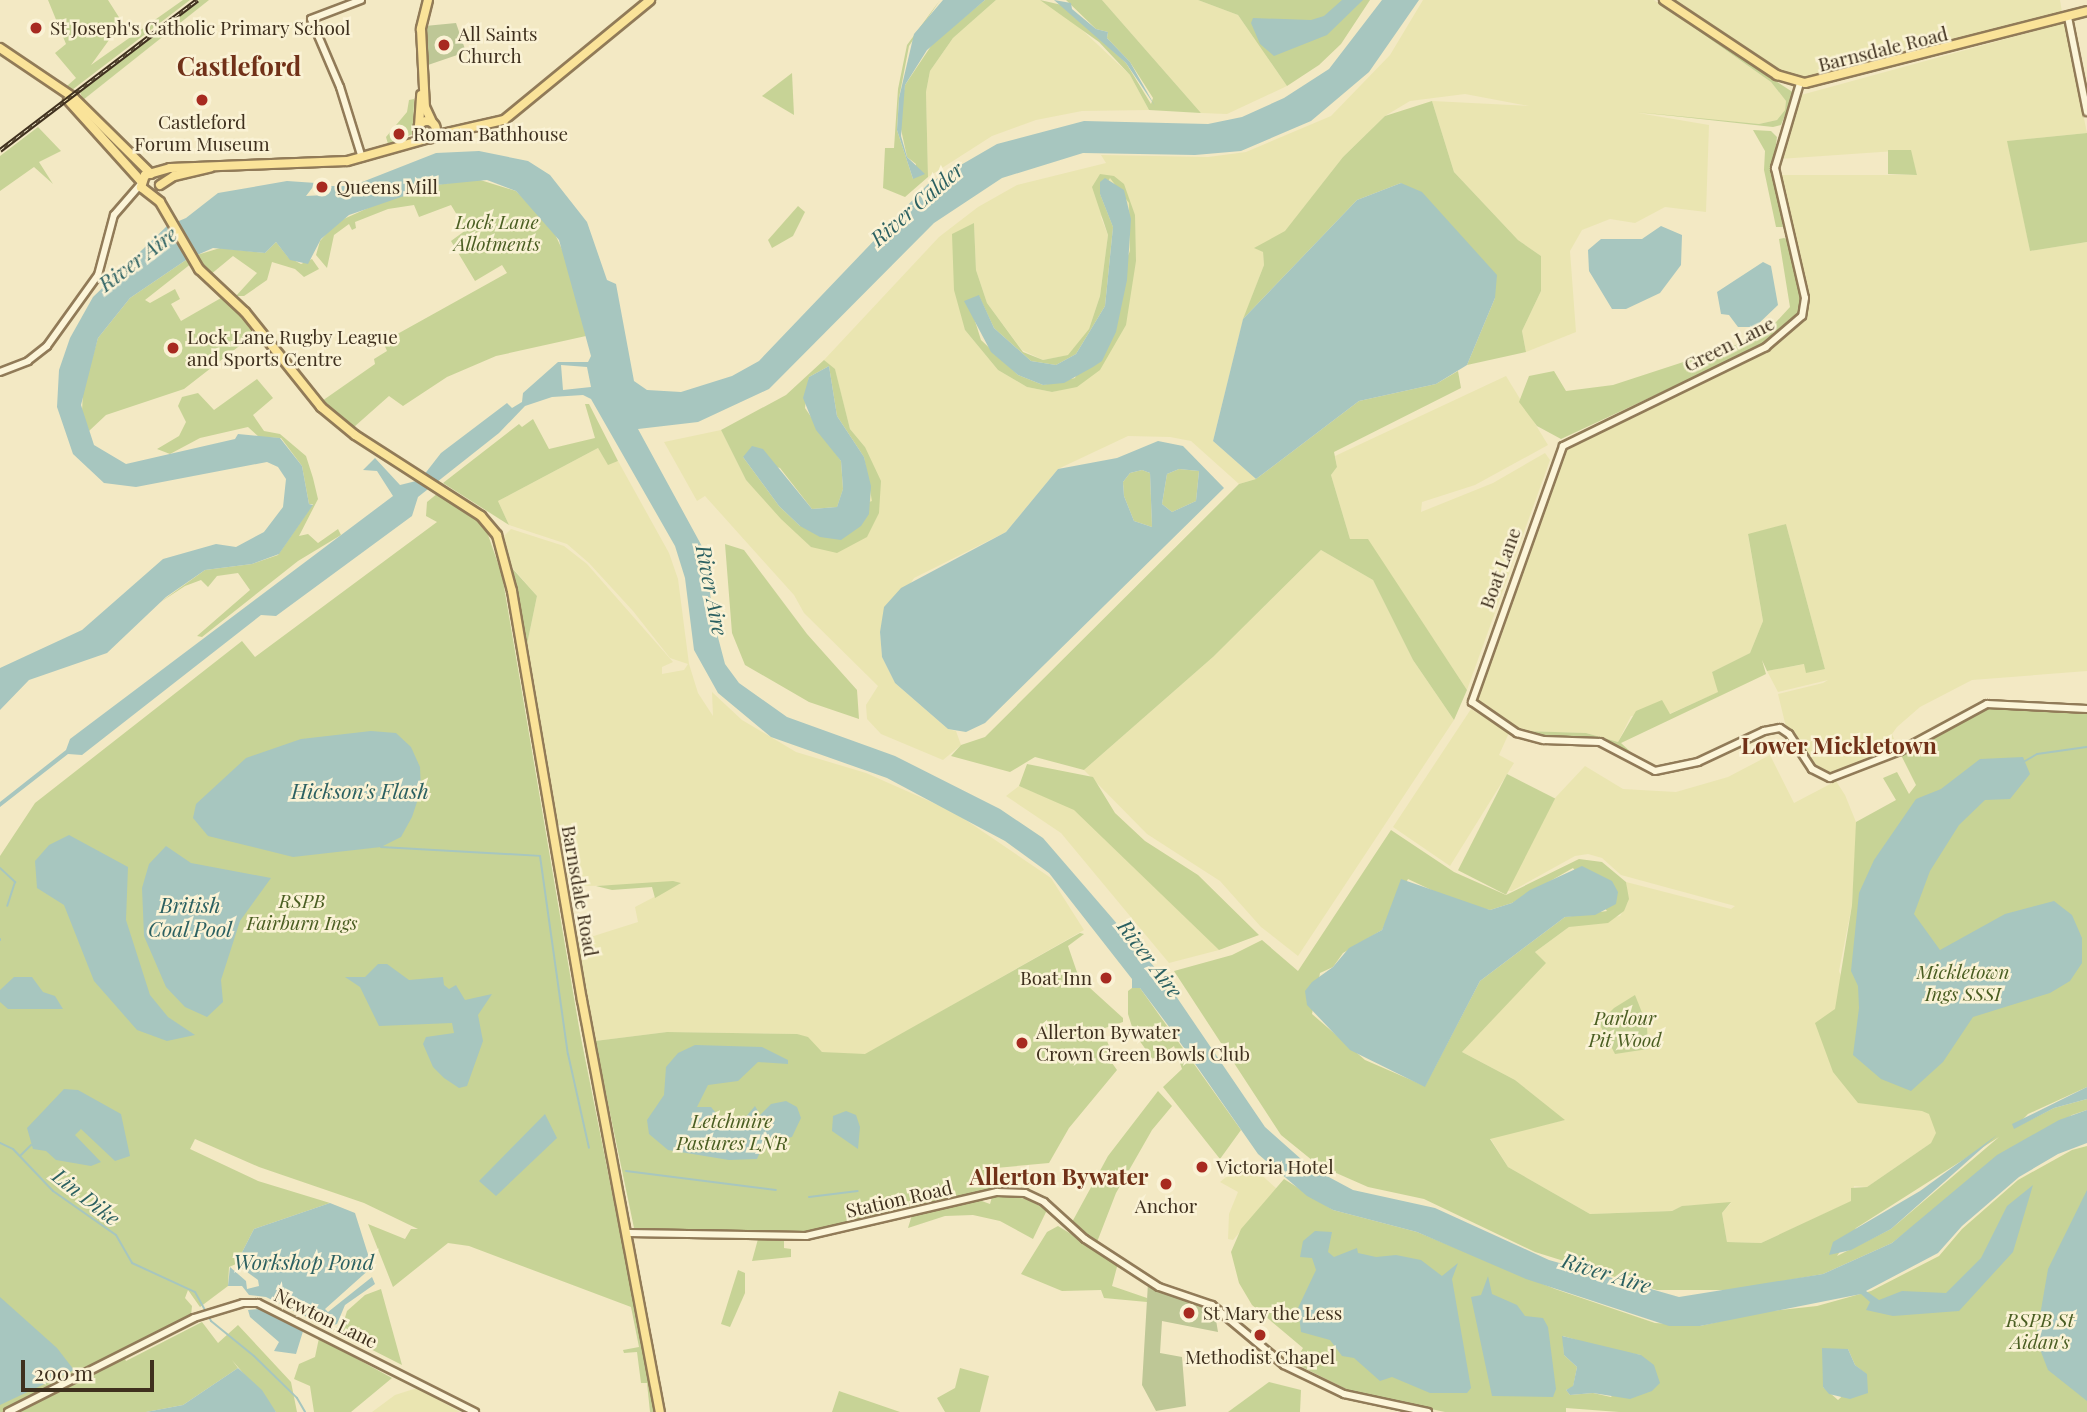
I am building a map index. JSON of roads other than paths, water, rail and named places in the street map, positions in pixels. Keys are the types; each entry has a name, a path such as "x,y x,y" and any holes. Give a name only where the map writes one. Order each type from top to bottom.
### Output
{"main road":[{"path":"428,0 421,21 427,117 444,133"},
{"path":"425,134 444,133 504,120 650,0"},
{"name":"Barnsdale Road","path":"1664,0 1777,75 1800,83 2087,11"},
{"path":"2,51 74,98 152,174 160,186 160,202"},
{"path":"2,51 71,103 143,188 160,202"},
{"path":"424,74 425,134"},
{"path":"143,188 152,174 170,167 362,158 413,143 433,124"},
{"path":"425,134 433,124"},
{"path":"143,188 160,186 174,176 219,165"},
{"name":"Barnsdale Road","path":"160,202 199,269 245,312 321,407 366,442 487,520 498,535 507,567 582,1000 629,1233 660,1412"}],"street":[{"path":"361,0 311,19 332,65 362,158"},
{"path":"2068,17 2087,112"},
{"name":"Green Lane","path":"1563,446 1766,347 1802,316 1805,298 1775,169 1800,83"},
{"path":"0,372 28,361 47,346 94,283 107,252 114,215 143,188"},
{"name":"Boat Lane","path":"1563,446 1472,702 1517,733 1544,740 1600,742 1655,771 1704,760 1764,731 1780,728 1789,734 1812,769 1827,778 1899,751 1987,704 2087,709"},
{"name":"Station Road","path":"629,1233 806,1236 1010,1191 1044,1202 1085,1239 1159,1287 1205,1301 1284,1365 1329,1388 1428,1412"},
{"name":"Newton Lane","path":"8,1412 202,1315 258,1303 475,1412"}],"water":[{"path":"943,0 985,0 927,50 905,85 901,136 907,157 925,174 913,179 897,130 899,98 914,34"},
{"path":"1054,0 1071,3 1072,9 1096,29 1108,32 1107,38 1130,62 1155,106 1126,63"},
{"path":"1342,0 1363,0 1327,35 1274,56 1260,44 1251,23 1253,18 1311,20 1324,16"},
{"path":"1382,0 1419,0 1369,72 1311,121 1241,151 1195,155 1083,153 1002,178 934,223 769,389 698,422 638,429 704,550 714,622 725,664 739,683 787,717 895,756 1000,809 1043,838 1163,977 1265,1127 1310,1167 1353,1190 1435,1208 1549,1260 1679,1297 1823,1274 1892,1243 1997,1155 2059,1120 2087,1110 2087,1143 2058,1154 2019,1177 1962,1226 1938,1253 1866,1291 1879,1300 1902,1291 1946,1293 1981,1258 2007,1206 2033,1185 2013,1252 1959,1311 1893,1316 1866,1310 1870,1302 1861,1294 1700,1326 1669,1326 1526,1279 1417,1232 1333,1210 1307,1196 1258,1154 1170,1028 1140,988 1132,988 1132,979 1049,873 1005,841 887,778 771,737 718,693 694,650 685,578 675,546 591,399 583,395 552,397 525,406 499,433 418,497 412,516 276,616 261,615 82,755 68,754 0,807 0,802 66,750 70,739 393,496 377,471 363,470 375,458 400,485 420,480 441,453 507,403 512,408 522,402 523,393 558,362 588,362 591,356 559,240 516,191 487,180 436,185 349,215 321,239 308,264 290,260 276,242 265,253 213,248 186,260 130,298 98,338 81,405 94,445 126,464 235,439 238,434 280,438 302,466 309,504 313,505 279,554 252,564 205,570 166,597 107,653 29,680 0,710 0,668 82,630 163,559 216,544 236,547 264,532 283,507 286,479 278,467 267,462 136,487 104,483 73,454 57,407 59,370 70,338 93,297 167,226 186,218 218,193 287,181 316,183 306,196 325,195 328,186 352,186 436,153 479,151 528,161 550,175 587,222 607,280 616,284 634,381 647,390 681,392 732,376 759,361 928,184 997,144 1084,121 1208,124 1242,117 1284,98 1329,69","holes":["561,365 587,367 591,387 563,390"]},
{"path":"1105,178 1124,190 1131,219 1127,280 1116,332 1102,361 1064,383 1043,385 1018,375 991,352 964,301 979,295 994,328 1031,361 1056,365 1076,354 1105,306 1113,227 1100,194 1100,182"},
{"path":"1401,183 1422,192 1497,275 1495,298 1467,365 1436,384 1359,401 1256,479 1213,441 1243,319 1357,200"},
{"path":"1661,226 1682,235 1681,265 1660,293 1626,309 1612,309 1589,271 1588,250 1601,239 1642,239"},
{"path":"1763,262 1771,266 1778,305 1755,327 1738,327 1729,315 1721,314 1717,292"},
{"path":"829,366 837,416 864,457 871,486 869,514 861,526 841,540 820,537 800,526 779,506 743,457 752,446 763,449 812,509 837,507 843,489 841,461 816,430 803,398 809,377"},
{"path":"1158,441 1183,446 1224,488 985,723 966,732 948,729 895,683 882,657 880,632 884,607 901,588 1006,532 1058,469 1117,458","holes":["1179,469 1199,471 1196,501 1172,512 1162,504 1167,474","1142,470 1150,473 1152,527 1134,521 1124,496 1123,482 1130,473"]},
{"name":"Hickson's Flash","path":"371,731 396,733 411,747 420,767 421,790 412,817 401,837 381,847 293,857 208,836 193,818 196,804 246,758 301,739"},
{"path":"2023,757 2030,774 2010,799 1985,800 1959,825 1930,871 1914,914 1940,950 2005,914 2054,901 2072,915 2082,938 2082,963 2070,981 2050,993 1973,1017 1943,1062 1911,1091 1881,1079 1853,1055 1859,1008 1858,986 1851,971 1859,893 1874,860 1916,799 1941,789 1980,759"},
{"name":"British Coal Pool","path":"69,835 128,867 126,920 150,995 168,1017 195,1035 167,1041 137,1030 94,981 64,905 37,888 35,861 49,845"},
{"name":"British Coal Pool","path":"166,846 191,863 271,878 240,921 221,980 223,1002 207,1017 185,1007 166,987 144,936 142,888 149,864"},
{"path":"1582,866 1612,881 1618,892 1616,904 1595,915 1565,917 1480,981 1425,1087 1350,1050 1307,1005 1305,991 1312,982 1333,967 1349,948 1382,930 1401,879 1490,910 1512,903 1530,890"},
{"path":"378,964 387,964 409,980 443,977 444,985 449,989 456,985 465,1000 492,994 478,1015 483,1041 467,1086 459,1088 444,1078 433,1067 423,1044 426,1037 454,1033 452,1023 379,1026 360,987 345,977 365,977"},
{"path":"14,977 32,977 43,992 55,996 63,1009 8,1009 0,1002 0,990"},
{"path":"695,1045 762,1047 788,1060 788,1064 758,1062 738,1081 708,1085 697,1107 711,1107 729,1129 738,1126 755,1106 760,1115 771,1104 786,1101 797,1107 801,1118 792,1137 764,1143 757,1159 729,1160 668,1150 649,1134 647,1120 664,1095 666,1067 678,1053"},
{"path":"2087,1087 2087,1099 2054,1108 2014,1129 2012,1124"},
{"path":"64,1089 78,1090 121,1114 130,1156 115,1161 81,1129 75,1135 101,1162 91,1166 56,1160 46,1151 33,1149 27,1128"},
{"path":"846,1111 856,1115 860,1127 858,1149 832,1131 833,1116"},
{"path":"545,1114 557,1138 496,1196 479,1181"},
{"path":"1997,1135 1891,1229 1851,1250 1829,1255 1833,1242 1920,1191"},
{"path":"2087,1190 2087,1401 2048,1370 2036,1339 2048,1269"},
{"name":"Workshop Pond","path":"330,1203 355,1213 372,1267 325,1309 328,1312 372,1277 375,1284 345,1305 337,1324 327,1327 266,1297 249,1295 242,1286 228,1286 230,1267 246,1281 247,1289 259,1286 258,1280 236,1264 254,1229"},
{"path":"1315,1231 1332,1232 1328,1252 1334,1257 1357,1248 1358,1253 1376,1257 1396,1255 1421,1260 1442,1276 1458,1263 1452,1279 1471,1388 1467,1393 1430,1393 1392,1377 1380,1381 1354,1358 1342,1356 1330,1340 1301,1332 1298,1308 1316,1270 1312,1258 1300,1257 1303,1241"},
{"path":"1488,1276 1492,1294 1517,1305 1525,1316 1543,1318 1548,1327 1556,1389 1553,1397 1492,1396 1471,1297 1481,1295"},
{"path":"0,1297 57,1348 74,1370 0,1405"},
{"path":"259,1309 304,1328 296,1354 274,1351 279,1342 250,1317 248,1310"},
{"path":"1562,1336 1641,1355 1654,1365 1660,1383 1652,1391 1630,1399 1593,1393 1570,1395 1566,1390 1573,1386 1577,1367 1564,1355"},
{"path":"1822,1348 1848,1349 1855,1365 1867,1374 1868,1393 1850,1399 1829,1394 1823,1387"},
{"path":"238,1368 262,1390 276,1412 146,1412 183,1405"}],"waterway":[{"path":"2025,761 2037,754 2087,747"},
{"path":"381,847 540,856 568,1054 589,1148"},
{"name":"Lin Dike","path":"0,868 15,882 7,906"},
{"name":"Lin Dike","path":"0,1143 13,1149 53,1191 116,1235 132,1263 195,1292 211,1321 254,1356 297,1398 305,1412"},
{"path":"20,1156 31,1145"},
{"path":"626,1171 776,1190"},
{"path":"809,1197 858,1191"}],"railway":[{"path":"0,150 197,0"}],"place":[{"name":"St Joseph's Catholic Primary School","path":"36,28"},
{"name":"All Saints Church","path":"444,45"},
{"name":"Castleford Forum Museum","path":"202,100"},
{"name":"Roman Bathhouse","path":"399,134"},
{"name":"Queens Mill","path":"322,187"},
{"name":"Lock Lane Rugby League and Sports Centre","path":"173,348"},
{"name":"Boat Inn","path":"1106,978"},
{"name":"Allerton Bywater Crown Green Bowls Club","path":"1022,1043"},
{"name":"Victoria Hotel","path":"1202,1167"},
{"name":"Anchor","path":"1166,1184"},
{"name":"St Mary the Less","path":"1189,1313"},
{"name":"Methodist Chapel","path":"1260,1335"}],"district":[{"name":"Castleford","path":"239,66"},
{"name":"Lower Mickletown","path":"1839,745"},
{"name":"Allerton Bywater","path":"1059,1176"}],"water label":[{"name":"River Calder","path":"916,203"},
{"name":"River Aire","path":"137,258"},
{"name":"River Aire","path":"713,590"},
{"name":"River Aire","path":"1151,958"},
{"name":"River Aire","path":"1607,1272"}],"park label":[{"name":"Lock Lane Allotments","path":"497,233"},
{"name":"RSPB Fairburn Ings","path":"302,912"},
{"name":"Mickletown Ings SSSI","path":"1963,983"},
{"name":"Parlour Pit Wood","path":"1625,1029"},
{"name":"Letchmire Pastures LNR","path":"732,1132"},
{"name":"RSPB St Aidan's","path":"2040,1331"}]}
